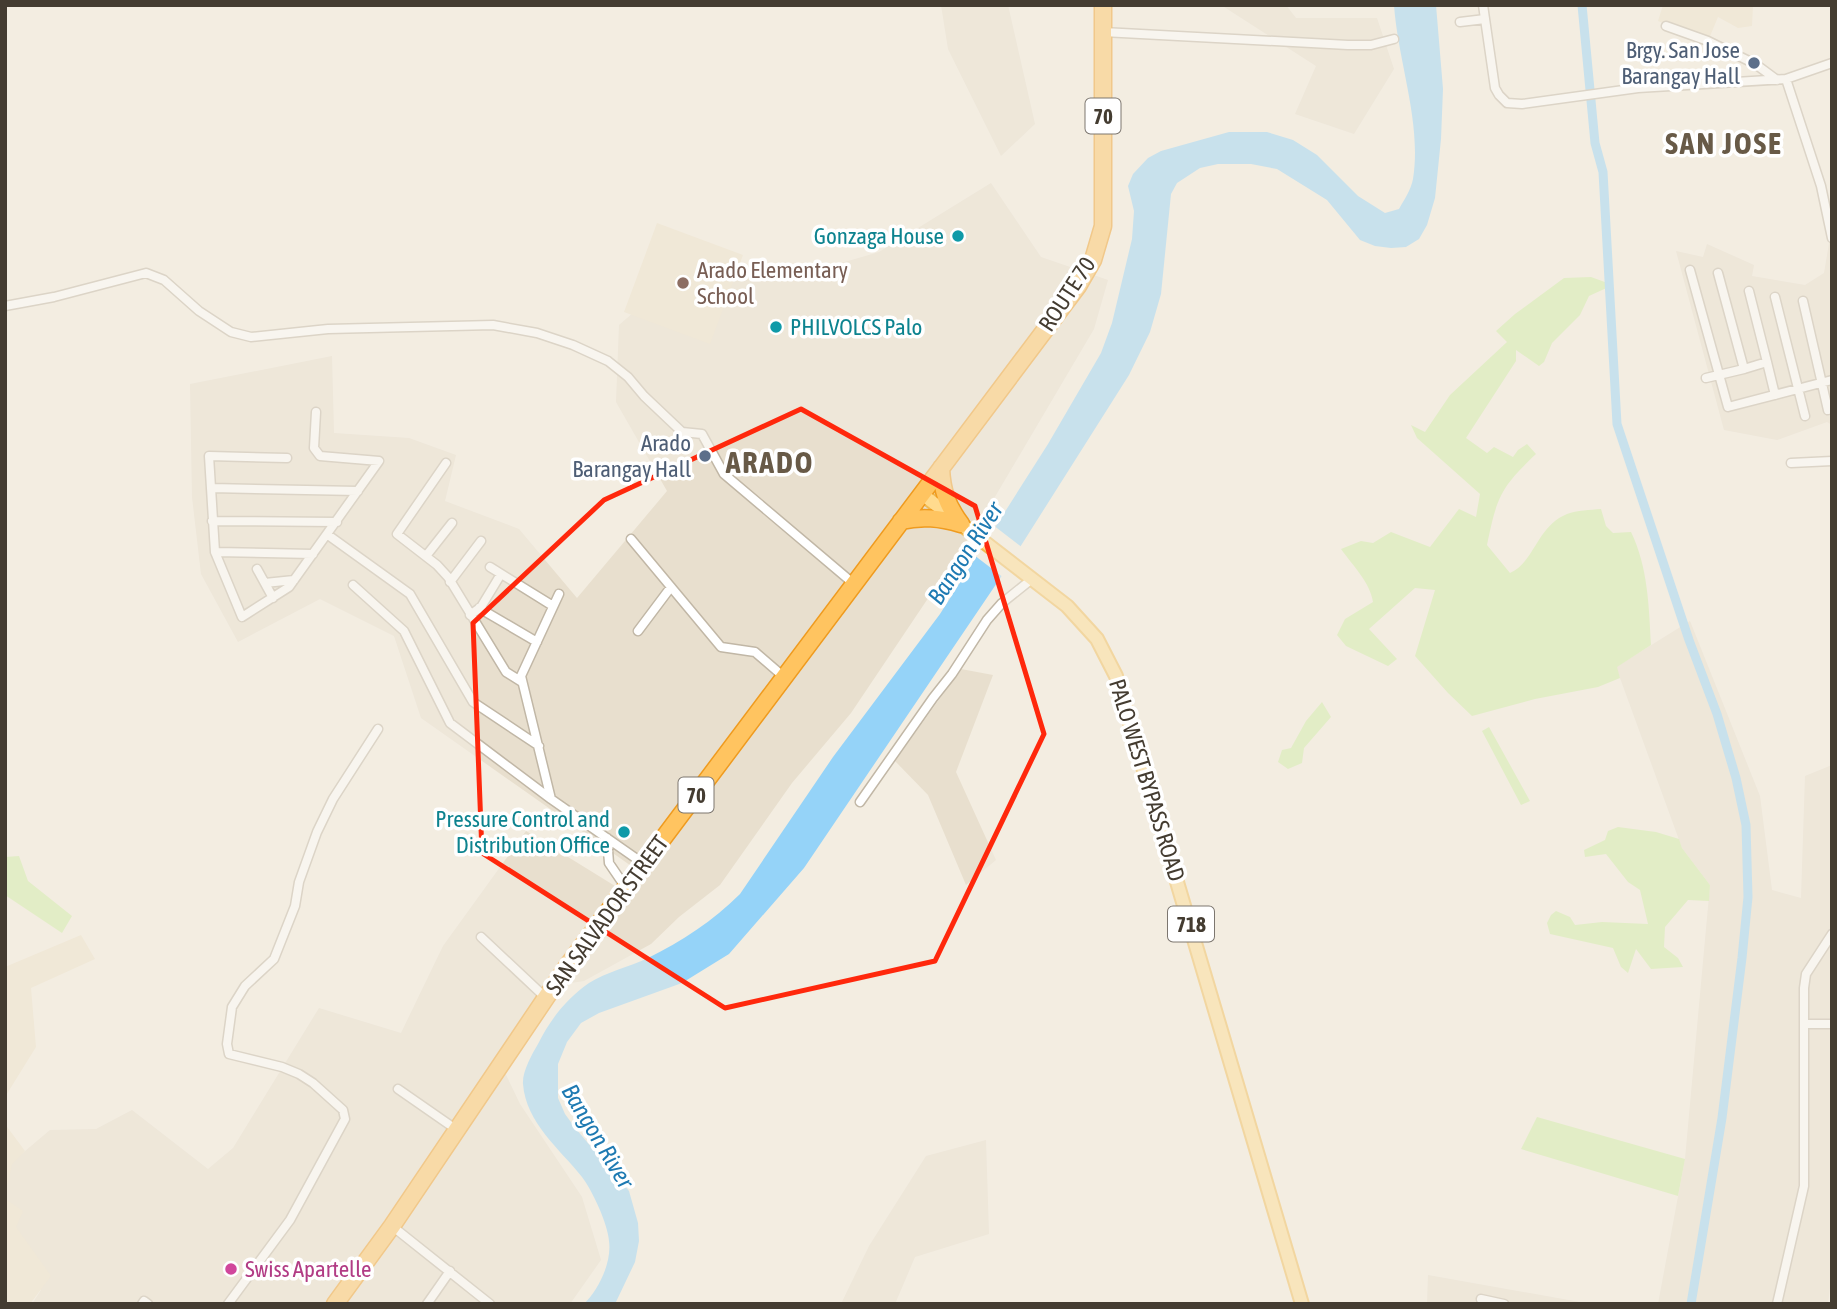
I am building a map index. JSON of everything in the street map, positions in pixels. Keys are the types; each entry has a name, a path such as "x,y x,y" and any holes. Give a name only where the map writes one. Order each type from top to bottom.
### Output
{"highway":[{"name":"ROUTE 70","path":"941,468 1078,286 1093,260 1103,226 1102,5"},
{"name":"SAN SALVADOR STREET","path":"335,1304 393,1226 545,998 941,468"},
{"path":"941,468 944,495 949,508 967,528"},
{"path":"901,522 942,518 967,528"}],"main road":[{"name":"PALO WEST BYPASS ROAD","path":"922,494 1067,606 1097,639 1116,676 1302,1304"}],"street":[{"path":"1483,5 1494,88 1503,100 1522,104 1638,88 1782,79 1832,64"},
{"path":"1460,22 1485,19"},
{"path":"1666,26 1708,41 1749,61"},
{"path":"1103,32 1348,46 1371,45 1394,39"},
{"path":"1758,66 1782,79 1821,186 1832,238"},
{"path":"1690,271 1728,407 1832,380"},
{"path":"5,306 54,297 146,273 164,281 199,311 231,332 251,337 328,329 493,325 537,333 608,361 628,377 682,432 702,434 724,474 854,584"},
{"path":"1718,273 1744,369"},
{"path":"1749,291 1775,395"},
{"path":"1775,297 1805,416"},
{"path":"1804,302 1828,410"},
{"path":"1706,378 1767,362"},
{"path":"287,458 209,456 215,552 242,617 289,587 379,461 320,456 314,448 316,412"},
{"path":"1790,463 1832,461"},
{"path":"446,463 397,534 438,565 506,672 522,682"},
{"path":"211,488 358,491"},
{"path":"212,521 337,522"},
{"path":"426,556 452,523"},
{"path":"328,535 410,594 473,702 539,746"},
{"path":"631,539 721,647 755,652 784,677"},
{"path":"450,582 481,541"},
{"path":"215,552 313,554"},
{"path":"490,567 553,606"},
{"path":"257,569 273,598"},
{"path":"470,615 480,608 501,574"},
{"path":"860,802 988,620 1030,577"},
{"path":"265,583 294,580"},
{"path":"353,585 404,631 450,723 644,864"},
{"path":"638,631 671,587"},
{"path":"551,799 521,676 559,594"},
{"path":"480,608 537,642"},
{"path":"228,1304 290,1220 345,1119 343,1110 299,1074 282,1066 229,1054 227,1044 232,1007 245,986 274,958 295,906 299,882 317,832 333,799 379,729"},
{"path":"607,838 609,863 626,888"},
{"path":"1777,1304 1804,1186 1806,974 1832,934"},
{"path":"481,937 545,998"},
{"path":"1804,1024 1832,1024"},
{"path":"398,1089 457,1130"},
{"path":"393,1226 490,1304"},
{"path":"427,1304 450,1271"},
{"path":"1481,1299 1504,1304"}],"highlighted area":[{"path":"801,409 975,506 1044,734 935,961 725,1008 482,853 473,623 604,500"}],"shaded area":[{"path":"941,5 1008,5 1035,124 1001,156 948,49"},
{"path":"1221,5 1286,5 1296,18 1377,18 1394,69 1354,134 1295,114 1316,66"},
{"path":"1663,5 1753,5 1752,26 1738,28 1718,17 1708,41 1658,21"},
{"path":"991,183 1041,257 1108,280 1094,329 986,512 851,713 792,783 720,885 679,917 651,944 584,981 564,984 644,875 421,718 394,636 320,599 238,642 201,574 192,497 190,384 332,356 334,433 409,438 456,455 445,501 519,529 577,598 667,491 616,402 619,325 704,252 748,273 790,278 879,252"},
{"name":"Arado Elementary School","path":"657,223 743,255 710,344 624,312"},
{"path":"1832,226 1832,425 1827,422 1777,440 1724,430 1676,251 1703,257 1707,244 1754,265 1752,276 1805,285 1824,273"},
{"path":"1690,621 1760,796 1772,890 1801,898 1805,776 1832,765 1832,1271 1828,1304 1658,1304 1685,1159 1710,885 1682,848 1616,667"},
{"path":"961,669 993,675 956,772 996,860 966,885 928,795 895,761"},
{"path":"526,831 615,886 498,1058 520,1104 582,1197 601,1260 570,1304 32,1304 41,1290 5,1244 5,1168 50,1130 96,1129 132,1110 208,1169 233,1148 319,1008 401,1033 443,946"},
{"path":"81,935 95,959 31,988 36,1047 5,1097 5,967"},
{"path":"5,1124 25,1151 12,1164 5,1195"},
{"path":"986,1140 989,1234 915,1257 895,1304 841,1304 869,1246 926,1156"},
{"path":"5,1199 23,1211 16,1227 51,1276 30,1304 5,1304"},
{"path":"1428,1275 1591,1304 1427,1304"}],"green space":[{"path":"1591,277 1613,285 1589,296 1580,315 1552,343 1544,362 1539,366 1516,350 1516,361 1466,438 1487,453 1494,447 1513,457 1527,444 1536,454 1507,485 1497,504 1490,529 1487,545 1510,573 1525,561 1549,527 1567,514 1601,509 1606,526 1613,533 1631,532 1644,573 1651,645 1617,667 1620,678 1598,687 1535,699 1472,716 1415,656 1435,590 1415,588 1369,629 1397,659 1388,666 1346,646 1337,635 1345,619 1373,602 1365,581 1341,549 1361,541 1373,543 1391,532 1430,547 1459,509 1476,517 1480,494 1417,438 1411,425 1425,432 1450,395 1507,342 1496,331 1515,314 1564,278"},
{"path":"1322,702 1331,717 1304,748 1302,763 1288,769 1278,762 1282,750 1291,748 1306,721"},
{"path":"1489,727 1530,801 1521,805 1482,731"},
{"path":"1618,827 1656,832 1679,839 1682,848 1710,885 1709,901 1688,900 1665,927 1664,947 1678,958 1683,967 1651,969 1636,949 1628,973 1621,967 1613,948 1550,934 1547,923 1556,911 1570,917 1575,925 1602,922 1648,924 1640,890 1628,882 1606,854 1585,857 1584,850 1605,840 1608,831"},
{"path":"19,856 28,881 72,916 62,933 5,895 5,857"},
{"path":"1537,1117 1685,1159 1678,1196 1521,1149"}],"water":[{"path":"1394,5 1436,5 1443,89 1441,139 1435,198 1427,225 1419,239 1406,247 1391,248 1360,240 1327,200 1277,169 1251,164 1218,164 1200,168 1177,183 1171,194 1161,294 1150,332 1129,375 1003,574 804,868 729,954 682,983 599,1013 581,1023 567,1042 558,1064 558,1098 576,1129 629,1191 638,1223 639,1241 635,1262 615,1304 584,1304 603,1275 609,1241 603,1217 590,1190 537,1123 525,1098 523,1079 526,1069 548,1027 559,1010 589,983 673,945 708,922 740,894 833,757 940,614 1048,444 1101,353 1112,323 1132,239 1134,211 1128,186 1133,174 1148,158 1161,151 1229,132 1267,132 1293,140 1317,155 1358,196 1385,213 1399,209 1412,183 1415,158 1412,114"}],"pier":[{"path":"993,525 1023,548 1004,578 974,555"}],"waterway":[{"path":"1582,5 1595,143 1603,172 1617,424 1689,640 1717,714 1736,778 1746,825 1748,897 1742,958 1722,1118 1691,1304"}],"place":[{"name":"Brgy. San Jose Barangay Hall","path":"1754,63"},
{"name":"Gonzaga House","path":"958,236"},
{"name":"Arado Elementary School","path":"683,283"},
{"name":"PHILVOLCS Palo","path":"776,327"},
{"name":"Arado Barangay Hall","path":"705,456"},
{"name":"Pressure Control and Distribution Office","path":"624,832"},
{"name":"Swiss Apartelle","path":"231,1269"}],"district":[{"name":"SAN JOSE","path":"1724,143"},
{"name":"ARADO","path":"770,462"}],"water label":[{"name":"Bangon River","path":"965,553"},
{"name":"Bangon River","path":"598,1136"}]}
